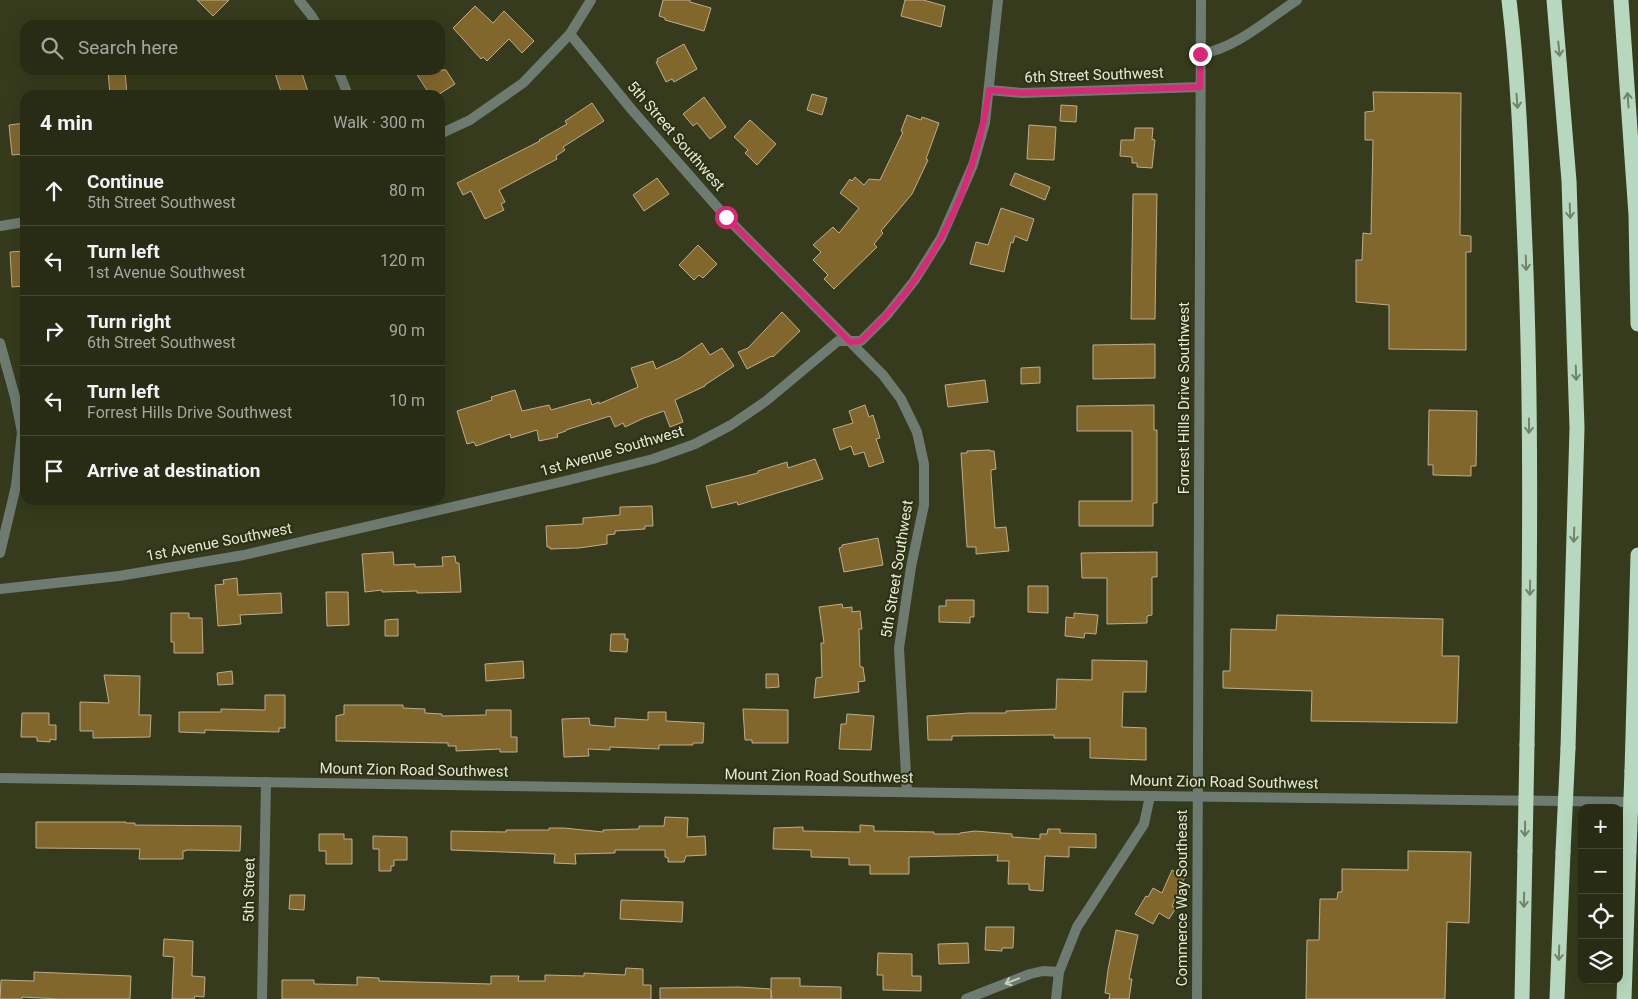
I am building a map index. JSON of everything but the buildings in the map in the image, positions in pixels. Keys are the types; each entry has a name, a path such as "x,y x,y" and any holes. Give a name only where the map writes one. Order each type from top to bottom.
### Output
{"highway":[{"path":"1509,0 1522,172 1528,328 1530,571 1522,999"},
{"path":"1554,0 1569,181 1577,428 1568,748 1557,999"},
{"path":"1621,0 1636,215 1638,324"},
{"path":"1624,999 1638,555"}],"street":[{"path":"299,0 314,20"},
{"path":"445,132 470,120 524,82 570,34 591,0"},
{"name":"1st Avenue Southwest","path":"0,589 119,576 244,555 566,481 653,459 695,444 731,425 766,401 838,342 861,341 887,315 914,281 941,238 973,164 984,123 998,0"},
{"name":"Forrest Hills Drive Southwest","path":"1197,797 1201,0"},
{"path":"1200,54 1215,52 1230,45 1297,0"},
{"name":"5th Street Southwest","path":"570,34 632,110 726,217 883,375 902,399 917,432 924,464 924,505 911,567 899,648 907,792"},
{"path":"340,75 346,90"},
{"name":"6th Street Southwest","path":"989,90 1022,93 1200,87"},
{"path":"0,226 20,223"},
{"path":"0,342 20,422"},
{"path":"0,553 16,486 20,450"},
{"name":"Mount Zion Road Southwest","path":"0,778 1638,802"},
{"name":"5th Street","path":"262,999 266,782"},
{"path":"1056,999 1059,972 1077,927 1144,824 1150,796"},
{"name":"Commerce Way Southeast","path":"1197,797 1197,999"},
{"path":"966,999 1030,974 1043,971 1059,972"}],"route":[{"path":"726,217 850,342 861,341 887,315 914,281 941,238 973,164 984,123 989,90 1022,93 1200,87 1200,54"}]}
